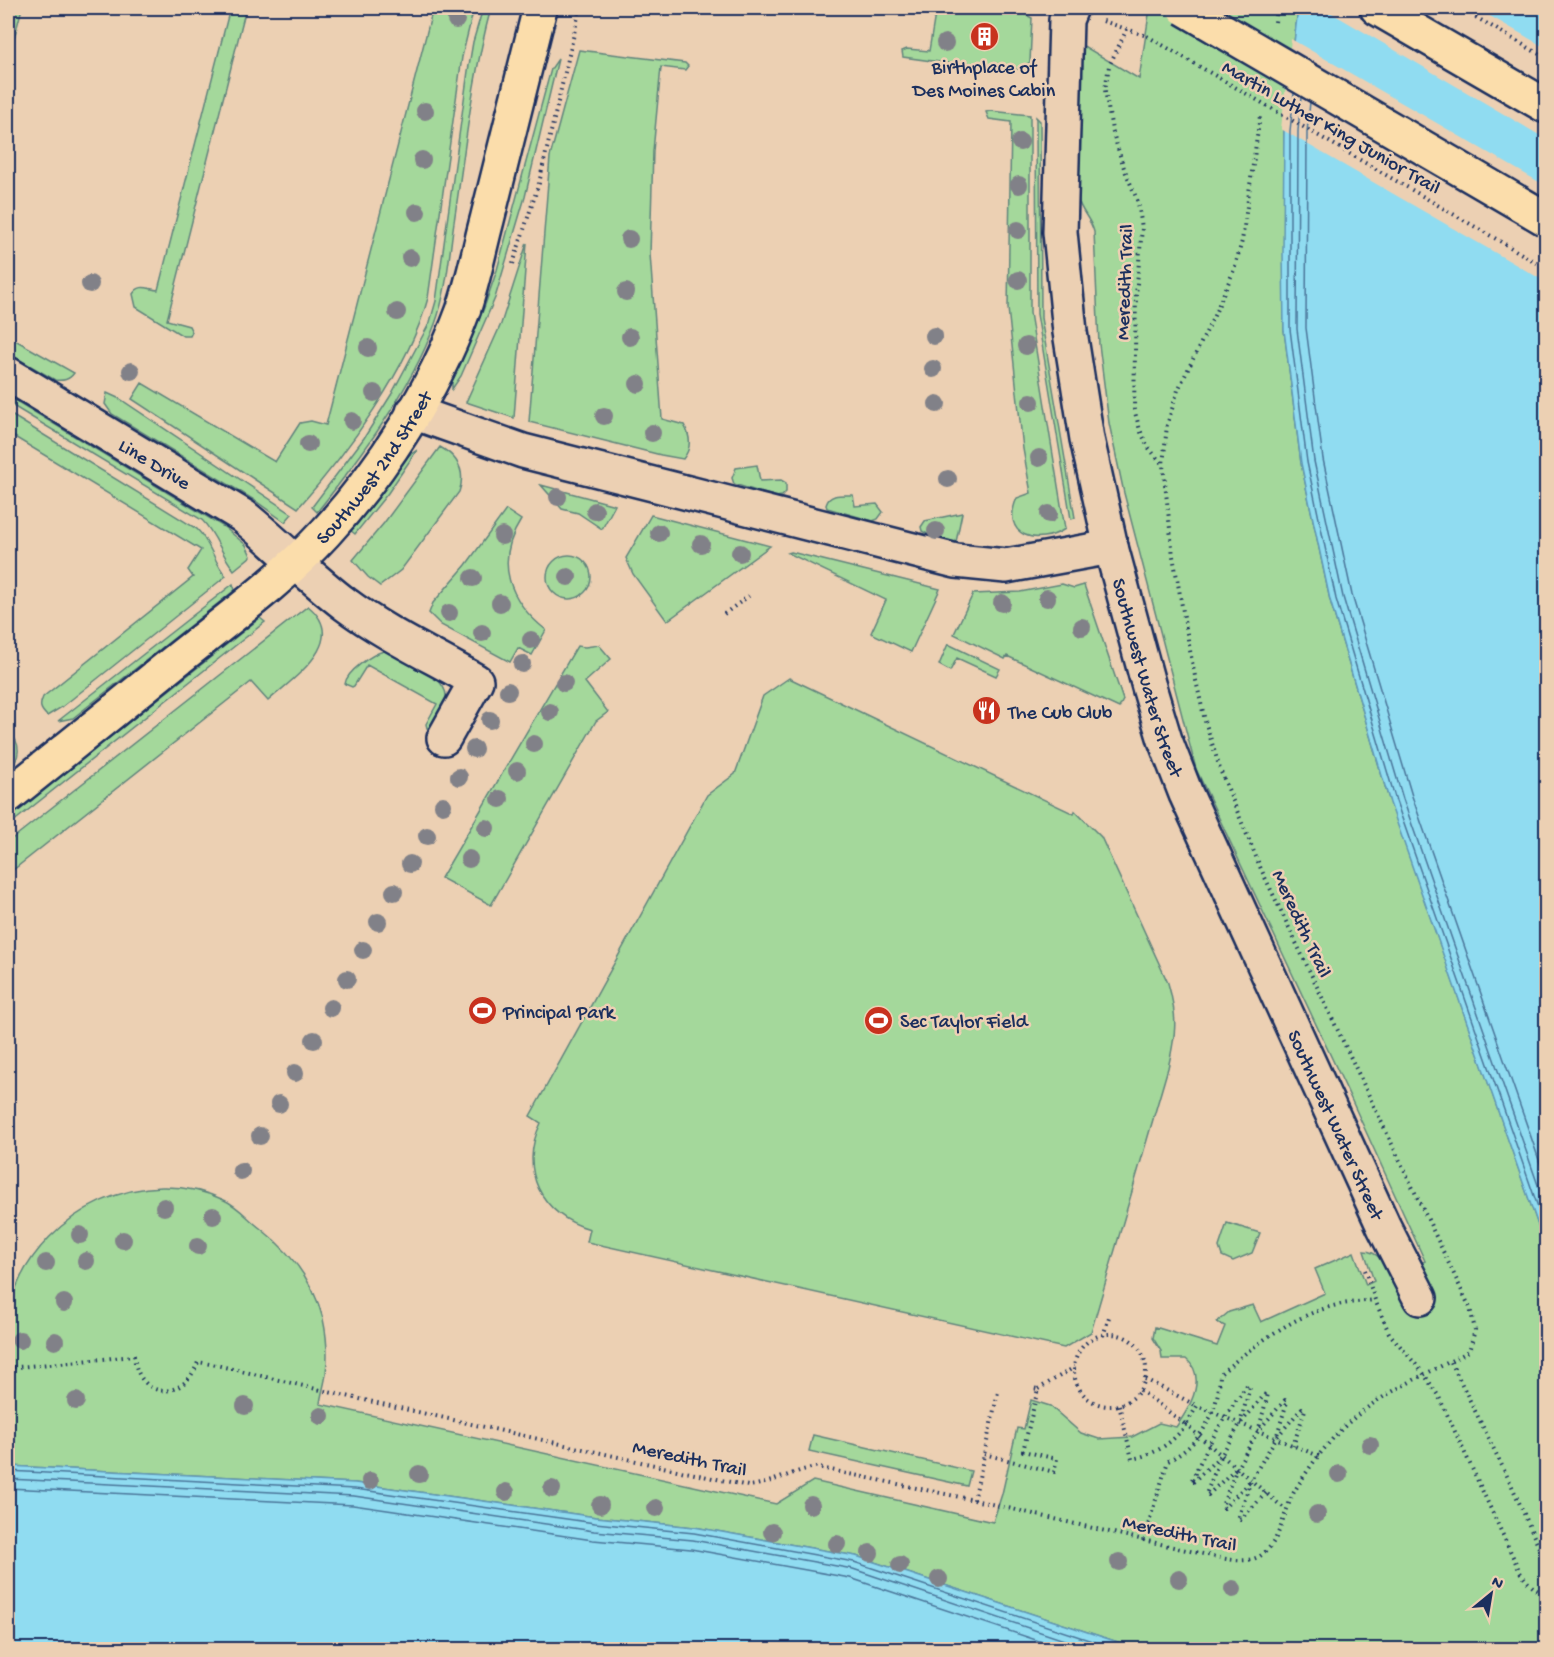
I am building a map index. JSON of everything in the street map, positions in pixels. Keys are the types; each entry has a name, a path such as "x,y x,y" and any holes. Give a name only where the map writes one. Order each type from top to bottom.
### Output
{"main road":[{"name":"Southwest 2nd Street","path":"8,796 296,562 326,532 357,495 389,451 441,361 463,310 540,8"},
{"path":"1184,8 1546,219"},
{"path":"1377,8 1546,106"}],"street":[{"name":"Southwest Water Street","path":"1085,13 1066,20 1060,232 1072,343 1087,439 1111,547 1165,740 1186,794 1384,1227 1420,1298"},
{"name":"Line Drive","path":"8,374 243,516 347,606 476,681 444,738"},
{"path":"413,412 523,451 956,561 1006,566 1111,547"}],"path":[{"path":"569,52 580,8"},
{"path":"1275,28 1277,8"},
{"path":"1460,8 1546,58"},
{"name":"Martin Luther King Junior Trail","path":"1085,13 1147,36 1546,268"},
{"name":"Meredith Trail","path":"1127,29 1110,66 1105,90 1112,130 1138,202 1142,228 1136,295 1134,409 1148,447 1163,465"},
{"name":"Meredith Trail","path":"8,1368 134,1356 139,1376 155,1389 165,1391 185,1384 194,1374 198,1362 748,1486 765,1485 800,1470 816,1467 974,1500 1241,1561 1259,1557 1269,1547 1277,1535 1294,1493 1319,1456 1361,1412 1385,1395 1469,1351 1473,1340 1474,1319 1470,1308 1261,869 1221,772 1205,721 1173,556 1163,465 1167,425 1178,390 1214,318 1234,270 1242,241 1260,116"},
{"path":"724,614 749,596"},
{"path":"1362,1262 1389,1333 1424,1374 1438,1397 1520,1572 1533,1589 1546,1595"},
{"path":"1143,1540 1168,1461 1182,1453 1200,1436 1213,1413 1219,1391 1220,1374 1250,1348 1271,1334 1323,1309 1375,1299"},
{"path":"1103,1336 1110,1314"},
{"path":"1103,1336 1121,1336 1131,1341 1140,1349 1145,1359 1145,1379 1140,1390 1119,1405 1107,1406 1095,1403 1078,1386 1075,1375 1080,1352 1087,1342 1103,1336"},
{"path":"1451,1362 1511,1484 1546,1564"},
{"path":"984,1454 1054,1472 1057,1460 1023,1451 1036,1388 1075,1367"},
{"path":"1145,1379 1197,1406 1319,1456"},
{"path":"1222,1455 1191,1482 1208,1443 1223,1417 1247,1385 1250,1387 1240,1424"},
{"path":"1140,1390 1200,1436 1286,1510"},
{"path":"974,1500 998,1392"},
{"path":"1237,1468 1208,1495 1206,1494 1222,1455 1240,1424 1266,1393 1269,1394 1258,1431"},
{"path":"1251,1480 1224,1508 1222,1506 1237,1468 1258,1431 1285,1400 1287,1402 1275,1438 1251,1480 1238,1519 1240,1520 1266,1492"},
{"path":"1119,1405 1132,1459 1149,1455 1166,1446 1186,1425 1197,1406"},
{"path":"1275,1438 1302,1408 1305,1410 1293,1446"}],"green space":[{"path":"14,8 22,8 8,61 8,32"},
{"path":"230,8 246,8 167,320 189,326 192,332 190,336 183,336 136,307 133,294 141,288 158,290"},
{"path":"433,8 474,8 462,57 428,298 406,353 374,409 336,462 298,508 132,399 142,383 275,462 300,423 311,421 326,425"},
{"path":"483,8 491,8 474,87 447,274 439,312 425,349 398,398 367,446 317,512 312,507 364,438 391,395 430,322 436,301 468,71 473,42"},
{"path":"624,8 684,8 693,9 690,15"},
{"path":"936,8 1018,8 1018,11 1032,18 1030,62 1021,69 990,69 903,57 902,51 907,49 929,51"},
{"path":"1150,8 1298,8 1284,130 1284,330 1301,463 1330,600 1387,793 1546,1248 1546,1649 1139,1649 856,1556 694,1527 596,1517 355,1483 8,1466 8,1330 15,1290 30,1262 49,1237 74,1217 101,1201 131,1191 162,1187 193,1190 224,1200 271,1237 290,1257 307,1280 323,1319 327,1360 320,1404 776,1504 813,1481 993,1522 1017,1428 1024,1429 1031,1400 1050,1406 1081,1433 1099,1439 1132,1437 1159,1423 1176,1427 1191,1402 1196,1375 1186,1359 1162,1359 1161,1351 1153,1338 1155,1327 1217,1346 1225,1326 1217,1322 1229,1312 1253,1305 1261,1322 1325,1293 1315,1269 1354,1252 1366,1285 1374,1281 1364,1251 1377,1256 1390,1275 1425,1261 1196,769 1124,493 1109,423 1099,344 1094,232 1078,199 1082,45 1139,79"},
{"path":"579,50 685,63 688,66 685,70 661,67 653,151 650,254 662,419 684,425 690,442 683,459 529,422 550,157"},
{"path":"558,59 525,197 495,298 461,376 452,389 452,381 484,308 497,270 551,69"},
{"path":"986,112 1030,115 1030,313 1065,529 1043,537 1024,534 1017,529 1013,521 1017,498 1031,493 1023,449 1008,308 1011,122 989,119"},
{"path":"1036,117 1040,121 1041,318 1075,518 1071,519 1037,314"},
{"path":"527,243 514,418 466,402 501,324"},
{"path":"8,336 74,373 66,379 55,380 8,353"},
{"path":"107,393 120,399 292,514 285,522 254,500 112,414 105,404"},
{"path":"8,396 224,527 246,545 251,556 234,570 202,520 8,403"},
{"path":"8,413 197,529 226,576 62,707 47,716 41,707 43,697 193,577 188,570 201,550 8,433"},
{"path":"440,447 452,455 459,466 462,478 459,492 401,570 380,586 368,577 353,560 384,523"},
{"path":"417,450 388,493 355,534 350,530 407,457"},
{"path":"757,465 760,481 781,480 786,483 786,492 782,496 776,497 734,484 732,478 736,468"},
{"path":"541,485 615,505 602,529 578,513 562,509"},
{"path":"853,495 855,506 877,504 883,512 878,519 873,521 827,508 826,505 830,498"},
{"path":"506,510 521,520 508,551 509,580 523,606 546,630 532,655 518,648 510,662 441,625 429,613 433,603 466,565"},
{"path":"962,513 956,542 931,536 922,531 921,527 925,521"},
{"path":"651,515 770,546 667,621 633,574 626,558"},
{"path":"788,553 940,589 911,652 871,633 886,600"},
{"path":"569,555 578,556 585,561 590,568 590,586 585,593 578,598 569,599 560,598 553,593 548,586 547,577 548,568 553,561 560,556"},
{"path":"233,584 235,590 73,718 58,721"},
{"path":"1062,584 1074,588 1084,585 1123,700 1119,708 1007,656 1005,659 954,634 973,594 1020,592"},
{"path":"308,606 320,619 323,632 321,645 314,658 291,681 268,701 251,682 8,874 8,842"},
{"path":"260,618 265,622 8,826 8,818"},
{"path":"948,644 1000,669 996,676 957,658 950,671 939,665"},
{"path":"599,645 611,659 585,682 608,712 596,721 491,905 441,878 577,646"},
{"path":"384,651 419,667 443,686 446,694 445,703 432,728 427,728 426,724 437,704 367,665 354,686 345,684 346,679 360,664"},
{"name":"Sec Taylor Field","path":"789,678 1074,814 1075,811 1101,837 1168,983 1175,1026 1168,1068 1091,1332 1064,1348 587,1242 590,1229 573,1223 558,1213 538,1188 533,1173 532,1157 534,1140 541,1123 530,1116 707,795 735,774 763,696"},
{"path":"8,732 16,741 18,751 15,761 8,770"},
{"path":"1227,1223 1260,1233 1252,1253 1233,1261 1222,1256 1219,1247"},
{"path":"813,1435 971,1471 967,1486 809,1451"}],"water":[{"path":"1298,8 1546,8 1546,1248 1390,803 1330,600 1301,463 1284,330 1283,252 1284,130"},
{"path":"8,1466 355,1483 596,1517 694,1527 856,1556 1139,1649 8,1649"}],"pier":[{"path":"1323,8 1476,8 1546,48 1546,139"},
{"path":"1291,39 1546,186 1546,282 1281,129"}],"place":[{"name":"Birthplace of Des Moines Cabin","path":"984,36"},
{"name":"The Cub Club","path":"987,711"},
{"name":"Principal Park","path":"482,1011"},
{"name":"Sec Taylor Field","path":"879,1020"}]}
